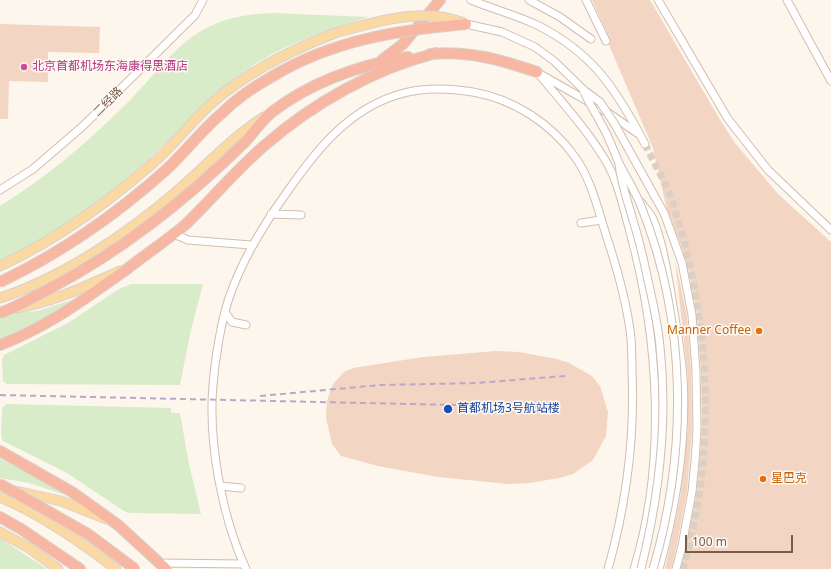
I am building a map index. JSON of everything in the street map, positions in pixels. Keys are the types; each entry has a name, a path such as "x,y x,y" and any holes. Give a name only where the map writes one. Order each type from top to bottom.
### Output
{"highway":[{"path":"375,64 390,56 403,44 440,0"},
{"path":"0,282 59,250 116,211 168,168 222,112 241,97 274,75 308,58 367,37 399,31 466,24"},
{"path":"0,313 76,275 137,236 192,193 245,142 272,112 319,84 358,68 436,53 454,52 485,56 537,72"},
{"path":"0,344 38,328 64,314 174,234 260,149 310,111 357,84 399,65 436,53"},
{"path":"0,450 72,492 118,525 163,566"},
{"path":"0,484 88,534 135,569"},
{"path":"0,517 21,529 80,569"}],"main road":[{"path":"0,266 49,240 107,201 162,155 213,103 243,79 288,53 335,33 380,22 439,16 466,24"},
{"path":"0,298 23,289 63,269 121,234 177,191 243,131 272,112"},
{"path":"0,309 25,306 53,300 71,294 131,266"},
{"path":"0,488 23,491 55,499 118,525"},
{"path":"0,498 15,503 91,550 116,569"},
{"path":"0,532 29,548 58,569"}],"street":[{"name":"二经路","path":"0,190 32,169 84,126 195,15 203,0"},
{"path":"471,0 536,25 564,40 587,58 607,80 622,101 644,144 639,135 610,114 537,72"},
{"path":"529,0 570,24 591,39"},
{"path":"586,0 606,41"},
{"path":"658,0 728,120 768,170 831,230"},
{"path":"787,0 831,82"},
{"path":"466,24 511,36 535,47 560,66 601,104 614,123 664,213 682,263 692,315 696,372 697,430 689,507 676,569"},
{"path":"537,72 605,159 623,177 652,218 664,258 679,339 683,378 684,421 680,466 667,538 659,569"},
{"path":"582,88 602,125 640,204 658,257 669,309 676,366 678,427 666,522 653,569"},
{"path":"163,566 245,566 228,518 220,486 212,419 213,384 225,312 251,245 313,155 344,124 369,108 396,95 423,89 452,89 481,94 508,102 533,116 558,136 575,157 590,184 618,272 631,331 633,389 631,456 622,508 608,569"},
{"path":"605,159 620,195 636,252 652,340 656,418 651,485 639,552 634,569"},
{"path":"618,160 621,181 638,237 648,278 660,341 662,373 663,424 660,463 652,514 640,569"},
{"path":"271,214 301,215"},
{"path":"581,223 601,220"},
{"path":"174,234 188,240 251,245"},
{"path":"225,312 232,322 246,325"},
{"path":"220,486 241,488"}],"green space":[{"path":"273,13 369,17 325,31 282,49 255,64 231,81 149,159 109,192 88,208 44,237 22,250 0,260 0,206 51,171 82,145 136,94 171,55 191,38 201,31 227,20 254,14"},
{"path":"131,284 203,284 190,334 180,385 7,384 3,381 2,360 4,355 68,323 119,289"},
{"path":"75,299 40,321 0,339 0,313 37,311"},
{"path":"7,404 171,408 171,413 180,413 189,464 201,514 130,513 124,511 67,473 3,441 1,435 2,410"},
{"path":"0,459 33,474 65,495 29,483 0,478"},
{"path":"0,538 47,569 0,569"}],"building":[{"path":"592,0 650,0 735,143 778,194 831,242 831,569 681,569 697,493 702,430 701,372 697,314 687,262 666,206 653,148 609,45 610,39"},
{"name":"北京首都机场东海康得思酒店","path":"0,24 100,27 99,53 48,52 48,82 9,81 8,119 0,119"},
{"path":"675,260 687,316 691,372 692,430 687,491 677,545 671,569 665,569 680,499 688,426 688,377"},
{"path":"496,351 519,352 557,359 569,363 592,376 600,386 608,412 606,436 593,460 573,474 559,478 530,483 508,484 438,477 378,466 341,456 332,444 326,418 327,401 333,384 344,372 353,368 423,357"}],"tunnel":[{"path":"645,144 665,183 674,207 696,295 702,341 705,388 705,434 701,480 694,525 683,569"}],"railway":[{"path":"260,396 380,385 476,383 565,376"},
{"path":"0,395 547,407"}],"place":[{"name":"北京首都机场东海康得思酒店","path":"24,67"},
{"name":"Manner Coffee","path":"759,331"},
{"name":"首都机场3号航站楼","path":"448,409"},
{"name":"星巴克","path":"763,479"}]}
